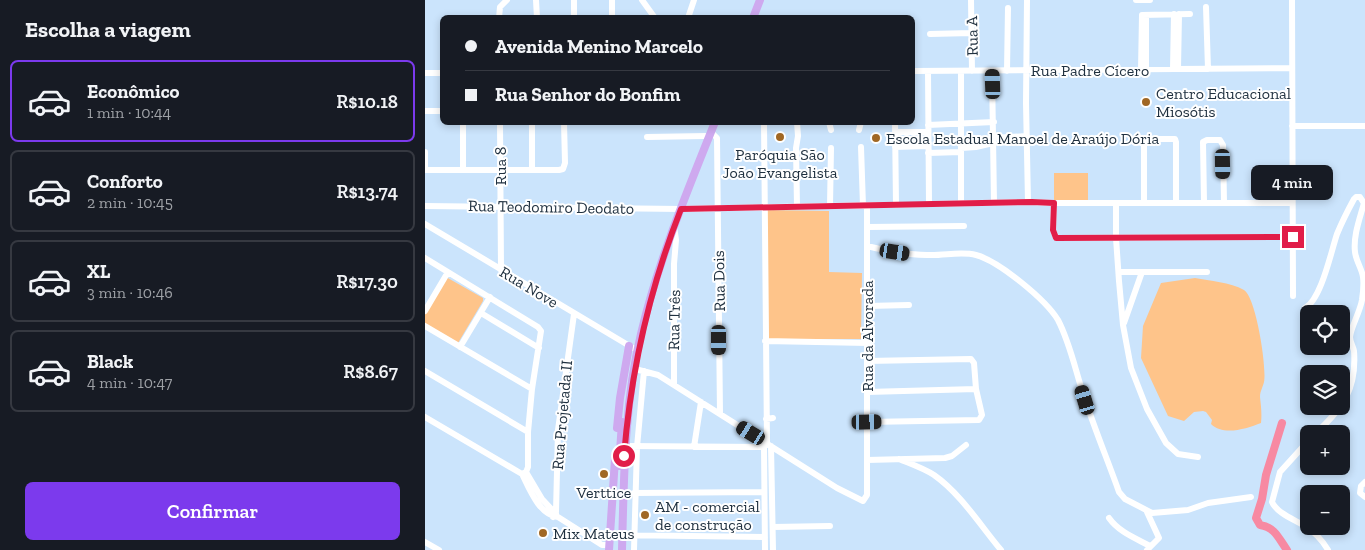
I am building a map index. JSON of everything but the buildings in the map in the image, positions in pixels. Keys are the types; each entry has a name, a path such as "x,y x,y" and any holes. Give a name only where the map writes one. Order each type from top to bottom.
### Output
{"main road":[{"path":"754,15 760,0"},
{"path":"758,15 764,0"},
{"path":"708,134 710,125"},
{"path":"609,547 621,392 631,347 650,281 713,125"},
{"path":"617,550 623,500 625,446 641,335 659,267 679,209"},
{"path":"622,550 619,536 619,446 631,347"},
{"path":"621,392 628,384"},
{"path":"609,547 619,536"}],"street":[{"path":"536,0 537,15"},
{"path":"574,0 574,15"},
{"path":"612,0 612,15"},
{"path":"643,0 653,15"},
{"path":"689,15 695,0"},
{"name":"Rua A","path":"971,0 972,71"},
{"path":"1027,0 1030,31 1027,70 1028,202"},
{"path":"1136,0 1149,0"},
{"path":"1292,0 1293,296"},
{"path":"499,15 500,7 505,1"},
{"path":"1206,7 1208,69"},
{"path":"1007,71 1008,8"},
{"path":"1176,14 1176,69"},
{"path":"1144,70 1142,16 1190,14"},
{"path":"930,34 971,33"},
{"name":"Rua Padre Cícero","path":"915,71 1292,68"},
{"path":"928,71 929,204"},
{"path":"961,71 961,203"},
{"path":"992,71 994,203"},
{"path":"425,73 440,73"},
{"path":"425,111 440,110"},
{"path":"895,132 994,122"},
{"path":"463,125 463,170"},
{"name":"Rua 8","path":"500,125 501,270"},
{"path":"532,125 532,170"},
{"path":"425,152 425,170 559,170 563,169 565,163 564,125"},
{"path":"619,536 765,544 773,547 766,418 764,125"},
{"path":"797,125 797,206"},
{"path":"859,130 860,125"},
{"path":"895,125 895,205"},
{"path":"1292,126 1365,126"},
{"path":"647,137 708,134 717,138 718,208"},
{"path":"895,147 961,150 993,141 1027,136"},
{"path":"1144,202 1144,142 1147,139 1175,139 1177,143 1176,202"},
{"path":"1203,202 1203,142 1220,140 1223,145 1223,203"},
{"path":"830,206 831,148"},
{"name":"Rua da Alvorada","path":"767,445 861,501 865,500 867,496 867,227 861,148"},
{"path":"1309,305 1323,280 1337,234 1356,197 1363,202 1355,240 1355,252 1363,276 1362,301 1350,339 1354,350 1352,379 1348,394 1341,408 1324,425"},
{"name":"Rua Teodomiro Deodato","path":"425,206 679,209 1028,202 1292,203"},
{"path":"1054,203 1053,230 1056,238 1293,237"},
{"path":"1116,203 1116,238 1123,325 1131,368 1160,434 1175,452 1198,458"},
{"name":"Rua Dois","path":"718,208 720,414"},
{"name":"Rua Nove","path":"425,224 631,347"},
{"name":"Rua Três","path":"674,226 677,240 674,264 674,385"},
{"path":"867,227 964,226"},
{"path":"867,246 905,253 928,255 957,253 981,256 1007,272 1043,301 1058,320 1067,340 1085,400 1119,492 1125,499 1147,512 1187,510 1208,503 1251,497"},
{"path":"425,258 540,329 541,335 532,389 528,432 528,467 524,473"},
{"path":"426,308 448,272"},
{"path":"1119,272 1207,272"},
{"path":"1123,325 1142,272"},
{"path":"460,347 490,297"},
{"path":"867,306 909,305"},
{"path":"481,313 539,348"},
{"name":"Rua Projetada II","path":"555,515 558,430 574,314"},
{"path":"425,326 532,389"},
{"path":"765,341 867,342"},
{"path":"867,361 969,358 974,363 976,389 982,415 979,420 867,422"},
{"path":"635,369 655,373 767,445"},
{"path":"425,371 528,432"},
{"path":"633,550 637,447 645,371"},
{"path":"867,392 976,389"},
{"path":"694,447 701,402"},
{"path":"425,417 524,473 538,503 602,545 609,547"},
{"path":"766,418 773,418"},
{"path":"625,446 767,445"},
{"path":"765,544 767,445"},
{"path":"867,460 945,458 952,456 966,445"},
{"path":"1300,450 1280,472 1272,502 1278,510 1308,528 1325,544 1328,550"},
{"path":"899,459 925,470 941,481 961,500 1001,550"},
{"path":"623,481 635,482"},
{"path":"1365,482 1359,489 1360,493 1365,497"},
{"path":"634,493 765,492"},
{"path":"623,500 634,501"},
{"path":"1109,518 1114,526 1148,548 1159,538 1147,512"},
{"path":"773,527 830,526"},
{"path":"425,542 439,550"}],"shaded area":[{"path":"1054,173 1088,173 1088,203 1054,203"},
{"path":"765,210 829,211 829,272 862,273 861,339 768,339"},
{"path":"446,277 483,298 458,343 425,326 425,310"},
{"path":"1195,278 1233,285 1244,290 1253,305 1260,333 1264,363 1264,382 1260,393 1261,423 1228,431 1216,428 1211,424 1212,420 1203,411 1194,412 1184,421 1168,416 1141,358 1143,326 1161,283"}],"waterway":[{"path":"1282,423 1266,475 1262,499 1256,518 1260,525 1273,531 1287,550"}],"place":[{"name":"Centro Educacional Miosótis","path":"1146,102"},
{"name":"Paróquia São João Evangelista","path":"780,137"},
{"name":"Escola Estadual Manoel de Araújo Dória","path":"876,138"},
{"name":"Verttice","path":"604,474"},
{"name":"AM - comercial de construção","path":"645,515"},
{"name":"Mix Mateus","path":"543,533"}],"route":[{"path":"624,456 637,352 659,267 681,209 1054,203 1053,234 1056,238 1293,237"}]}
